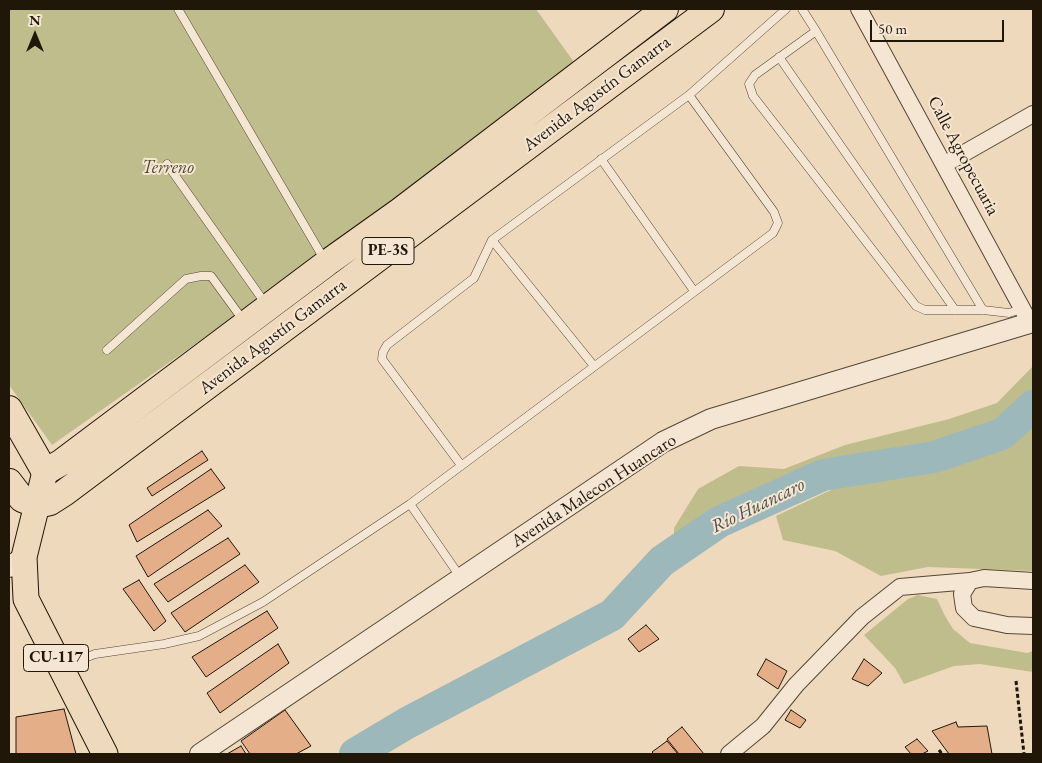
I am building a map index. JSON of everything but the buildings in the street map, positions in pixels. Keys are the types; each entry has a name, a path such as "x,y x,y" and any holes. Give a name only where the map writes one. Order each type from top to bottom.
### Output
{"highway":[{"name":"Avenida Agustín Gamarra","path":"29,497 64,493 408,220 665,9"},
{"name":"Avenida Agustín Gamarra","path":"45,472 62,462 327,263 408,220 712,9"},
{"path":"9,409 45,472"}],"main road":[{"name":"CU-117","path":"45,472 29,497 16,562 26,599 104,754"}],"street":[{"name":"Calle Agropecuaria","path":"859,9 1028,318"},
{"path":"945,164 1033,114"},
{"name":"Avenida Malecon Huancaro","path":"200,754 663,442 711,419 1028,318"},
{"path":"729,754 763,726 796,685 862,618 900,587 970,582 984,578 1033,581"},
{"path":"970,582 962,594 964,608 974,618 1007,624 1033,626"}],"lane":[{"path":"178,9 327,263"},
{"path":"461,465 382,358 387,345 474,278 492,240 689,95 786,9"},
{"path":"802,9 983,310"},
{"path":"816,30 754,75 749,84 753,96 916,306 925,310 983,310 1009,313 1028,318"},
{"path":"779,57 955,310"},
{"path":"63,672 82,659 95,654 164,644 199,636 264,602 410,504 773,233 778,223 774,212 689,95"},
{"path":"601,159 694,291"},
{"path":"167,164 268,307"},
{"path":"492,240 594,366"},
{"path":"107,350 186,279 201,276 211,276 246,323"},
{"path":"410,504 461,578"}],"path":[{"path":"1016,681 1024,754"},
{"path":"939,750 942,754"}],"green space":[{"name":"Terreno","path":"9,9 536,9 581,72 52,445 9,385"},
{"path":"1033,366 1033,397 1000,425 946,447 803,473 716,513 674,544 674,528 698,489 739,466 784,469 845,445 949,419 997,403"},
{"path":"1033,422 1033,571 928,567 881,576 835,551 783,540 776,516 833,489 965,462 1002,449"},
{"path":"918,595 937,599 953,629 970,643 1027,653 1033,651 1033,672 980,664 954,666 904,684 895,668 864,635 908,599"}],"waterway":[{"name":"Río Huancaro","path":"355,754 407,723 612,615 662,561 719,522 823,475 934,457 1002,434 1033,406"}]}
